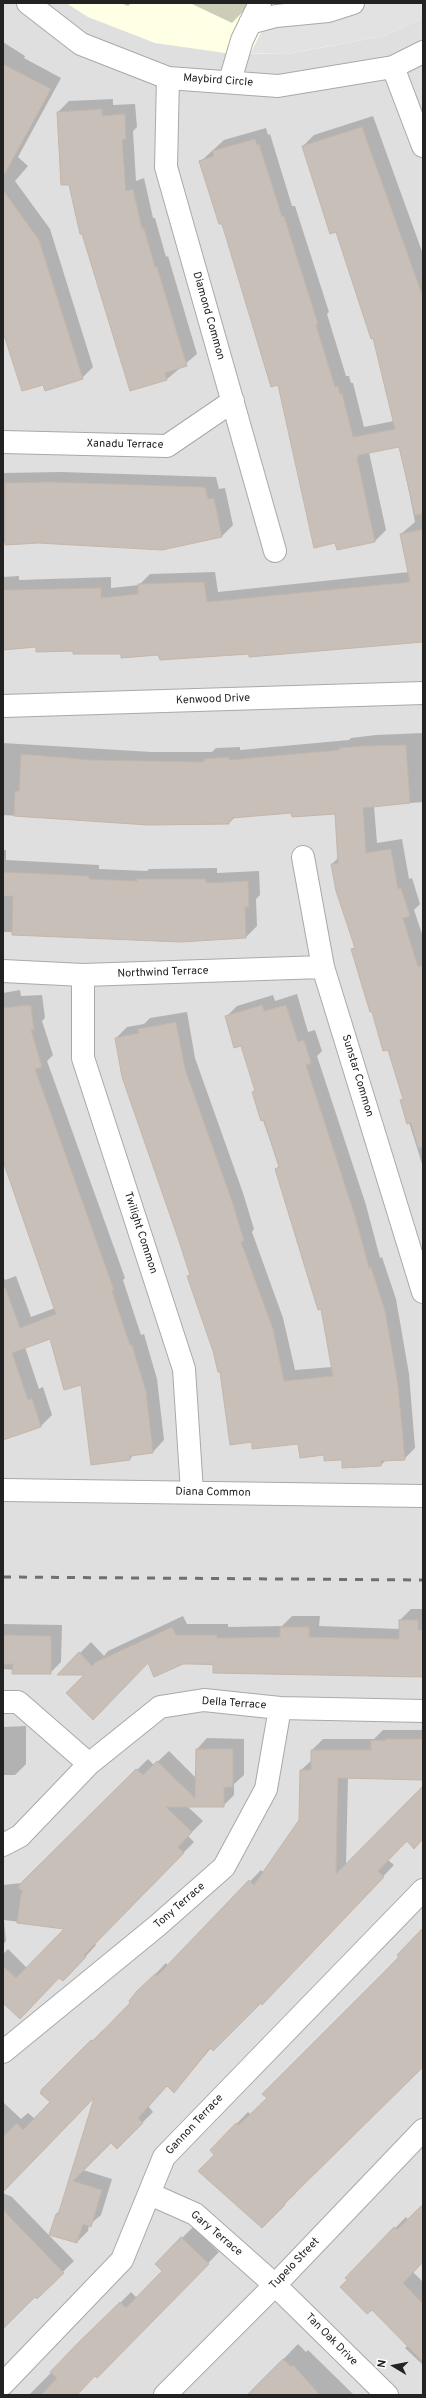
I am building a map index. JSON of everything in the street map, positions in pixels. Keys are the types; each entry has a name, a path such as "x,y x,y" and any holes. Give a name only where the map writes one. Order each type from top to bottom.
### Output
{"street":[{"name":"Maybird Circle","path":"28,3 81,44 168,78 230,81 278,86 393,67 423,52"},
{"path":"230,81 242,40 260,3"},
{"path":"250,23 276,16 328,11 353,3"},
{"path":"393,67 423,146"},
{"name":"Diamond Common","path":"168,78 166,167 275,551"},
{"name":"Xanadu Terrace","path":"3,442 167,446 233,401"},
{"name":"Kenwood Drive","path":"3,706 423,693"},
{"name":"Sunstar Common","path":"303,857 323,967 423,1292"},
{"name":"Northwind Terrace","path":"3,971 83,976 323,967"},
{"name":"Twilight Common","path":"83,976 83,1058 184,1370 192,1492"},
{"name":"Diana Common","path":"3,1490 423,1496"},
{"name":"Della Terrace","path":"3,1846 20,1836 89,1764 160,1707 204,1700 280,1708 423,1711"},
{"path":"3,1702 18,1702 89,1764"},
{"name":"Tony Terrace","path":"3,2052 157,1926 224,1867 266,1789 280,1708"},
{"name":"Gannon Terrace","path":"3,2384 122,2260 164,2157 423,1890"},
{"name":"Tupelo Street","path":"165,2395 275,2284 423,2130"},
{"name":"Gary Terrace","path":"150,2194 195,2214 275,2284"},
{"name":"Tan Oak Drive","path":"275,2284 387,2395"}],"shaded area":[{"path":"3,3 423,3 423,2395 3,2395"},
{"path":"66,3 423,3 423,18 384,36 286,54 225,53 155,43 88,17"},
{"path":"275,3 423,3 423,18 384,36 286,54 251,53"}],"building":[{"path":"3,64 51,89 3,177"},
{"path":"102,109 102,116 125,114 126,139 122,140 126,191 133,189 142,229 144,228 155,267 157,267 187,366 165,373 167,380 130,391 82,234 80,234 69,185 61,185 57,112"},
{"path":"362,127 423,297 423,514 415,515 399,447 359,455 357,458 375,542 337,550 335,543 314,548 278,385 271,387 222,224 219,224 199,161 214,156 212,151 255,139 257,145 259,144 282,217 284,216 318,324 316,325 335,387 338,386 340,394 342,393 353,437 395,429 373,338 371,339 336,232 330,234 302,146"},
{"path":"3,190 39,240 83,379 45,391 43,385 22,391 3,332"},
{"path":"50,482 205,487 208,499 214,498 222,537 162,550 38,543 5,545 5,483"},
{"path":"423,529 423,642 249,657 249,654 160,660 158,655 121,658 121,654 73,654 73,651 36,652 36,647 3,650 3,590 101,588 101,598 138,594 138,584 204,582 207,602 410,582 400,534"},
{"path":"406,745 410,803 363,808 366,853 391,849 398,889 401,888 410,916 403,918 418,967 423,965 423,1147 418,1148 411,1123 407,1124 400,1100 403,1099 388,1050 383,1051 372,1012 370,1012 351,949 355,948 336,891 331,864 338,863 335,814 292,817 291,813 232,818 232,820 229,821 229,824 148,825 14,816 15,791 19,791 21,754 92,760 204,762 204,759 229,757 229,760 339,750 339,748"},
{"path":"3,872 89,876 89,879 137,881 137,879 206,879 206,883 248,881 249,907 245,907 246,938 181,942 12,935 13,896 3,896"},
{"path":"27,1005 31,1006 34,1030 31,1030 42,1067 35,1069 114,1290 112,1291 130,1345 132,1345 146,1391 153,1453 130,1456 130,1460 91,1465 81,1385 64,1390 50,1339 12,1353 28,1400 32,1398 41,1427 3,1440 3,1288 5,1287 20,1328 56,1314 3,1161 3,1008"},
{"path":"262,1005 264,1011 286,1005 298,1042 304,1040 311,1063 306,1065 355,1216 369,1268 371,1267 385,1311 398,1385 405,1460 381,1461 381,1466 342,1468 342,1460 324,1461 324,1455 300,1458 298,1444 252,1449 252,1442 230,1445 220,1372 218,1372 213,1351 187,1276 190,1275 178,1238 122,1077 115,1038 139,1033 138,1029 176,1022 185,1069 233,1204 244,1241 241,1242 273,1329 284,1381 333,1376 321,1309 318,1310 275,1169 279,1167 264,1120 261,1121 252,1092 255,1091 241,1046 234,1048 225,1016"},
{"path":"399,1620 418,1620 418,1630 423,1630 423,1677 213,1673 213,1664 183,1664 154,1677 148,1663 93,1720 66,1693 84,1675 57,1675 79,1652 92,1666 96,1662 172,1627 176,1635 217,1635 217,1638 280,1637 280,1627 309,1627 309,1637 399,1639"},
{"path":"3,1635 51,1636 51,1674 12,1674 13,1664 3,1664"},
{"path":"385,1739 423,1739 423,1780 338,1778 336,1874 423,1786 423,1839 414,1849 407,1841 378,1871 384,1877 262,2005 261,2003 213,2051 210,2048 174,2093 167,2086 138,2118 143,2123 117,2149 111,2143 73,2181 102,2190 91,2227 83,2224 77,2243 49,2235 56,2214 58,2215 94,2098 3,2192 3,2137 17,2123 23,2130 50,2102 40,2093 42,2089 91,2040 93,2041 130,2003 129,2001 137,1991 155,1974 157,1976 249,1880 254,1885 299,1820 300,1770 311,1770 311,1750 371,1750 371,1740 385,1741"},
{"path":"196,1749 233,1749 233,1787 224,1787 224,1807 166,1807 192,1832 178,1847 184,1853 84,1955 86,1957 66,1978 63,1981 59,1978 20,2019 3,2003 3,1966 16,1978 64,1929 17,1923 21,1893 23,1892 18,1887 136,1769 143,1775 157,1761 195,1798"},
{"path":"423,1928 423,2067 284,2204 285,2205 262,2228 198,2171 214,2155 210,2150 236,2123 239,2125 267,2098 262,2094 399,1957 397,1955"},
{"path":"423,2204 423,2262 403,2283 423,2304 423,2362 372,2310 367,2314 340,2287 347,2280 345,2278 394,2227 397,2230"},
{"path":"3,2210 64,2273 37,2299 35,2297 3,2329"},
{"path":"181,2237 209,2264 97,2378 95,2376 77,2395 41,2395 57,2378 50,2372 120,2302 126,2308 162,2271 155,2264"},
{"path":"283,2359 291,2367 293,2365 320,2395 247,2395"}],"railway":[{"path":"3,1577 423,1580"}]}
